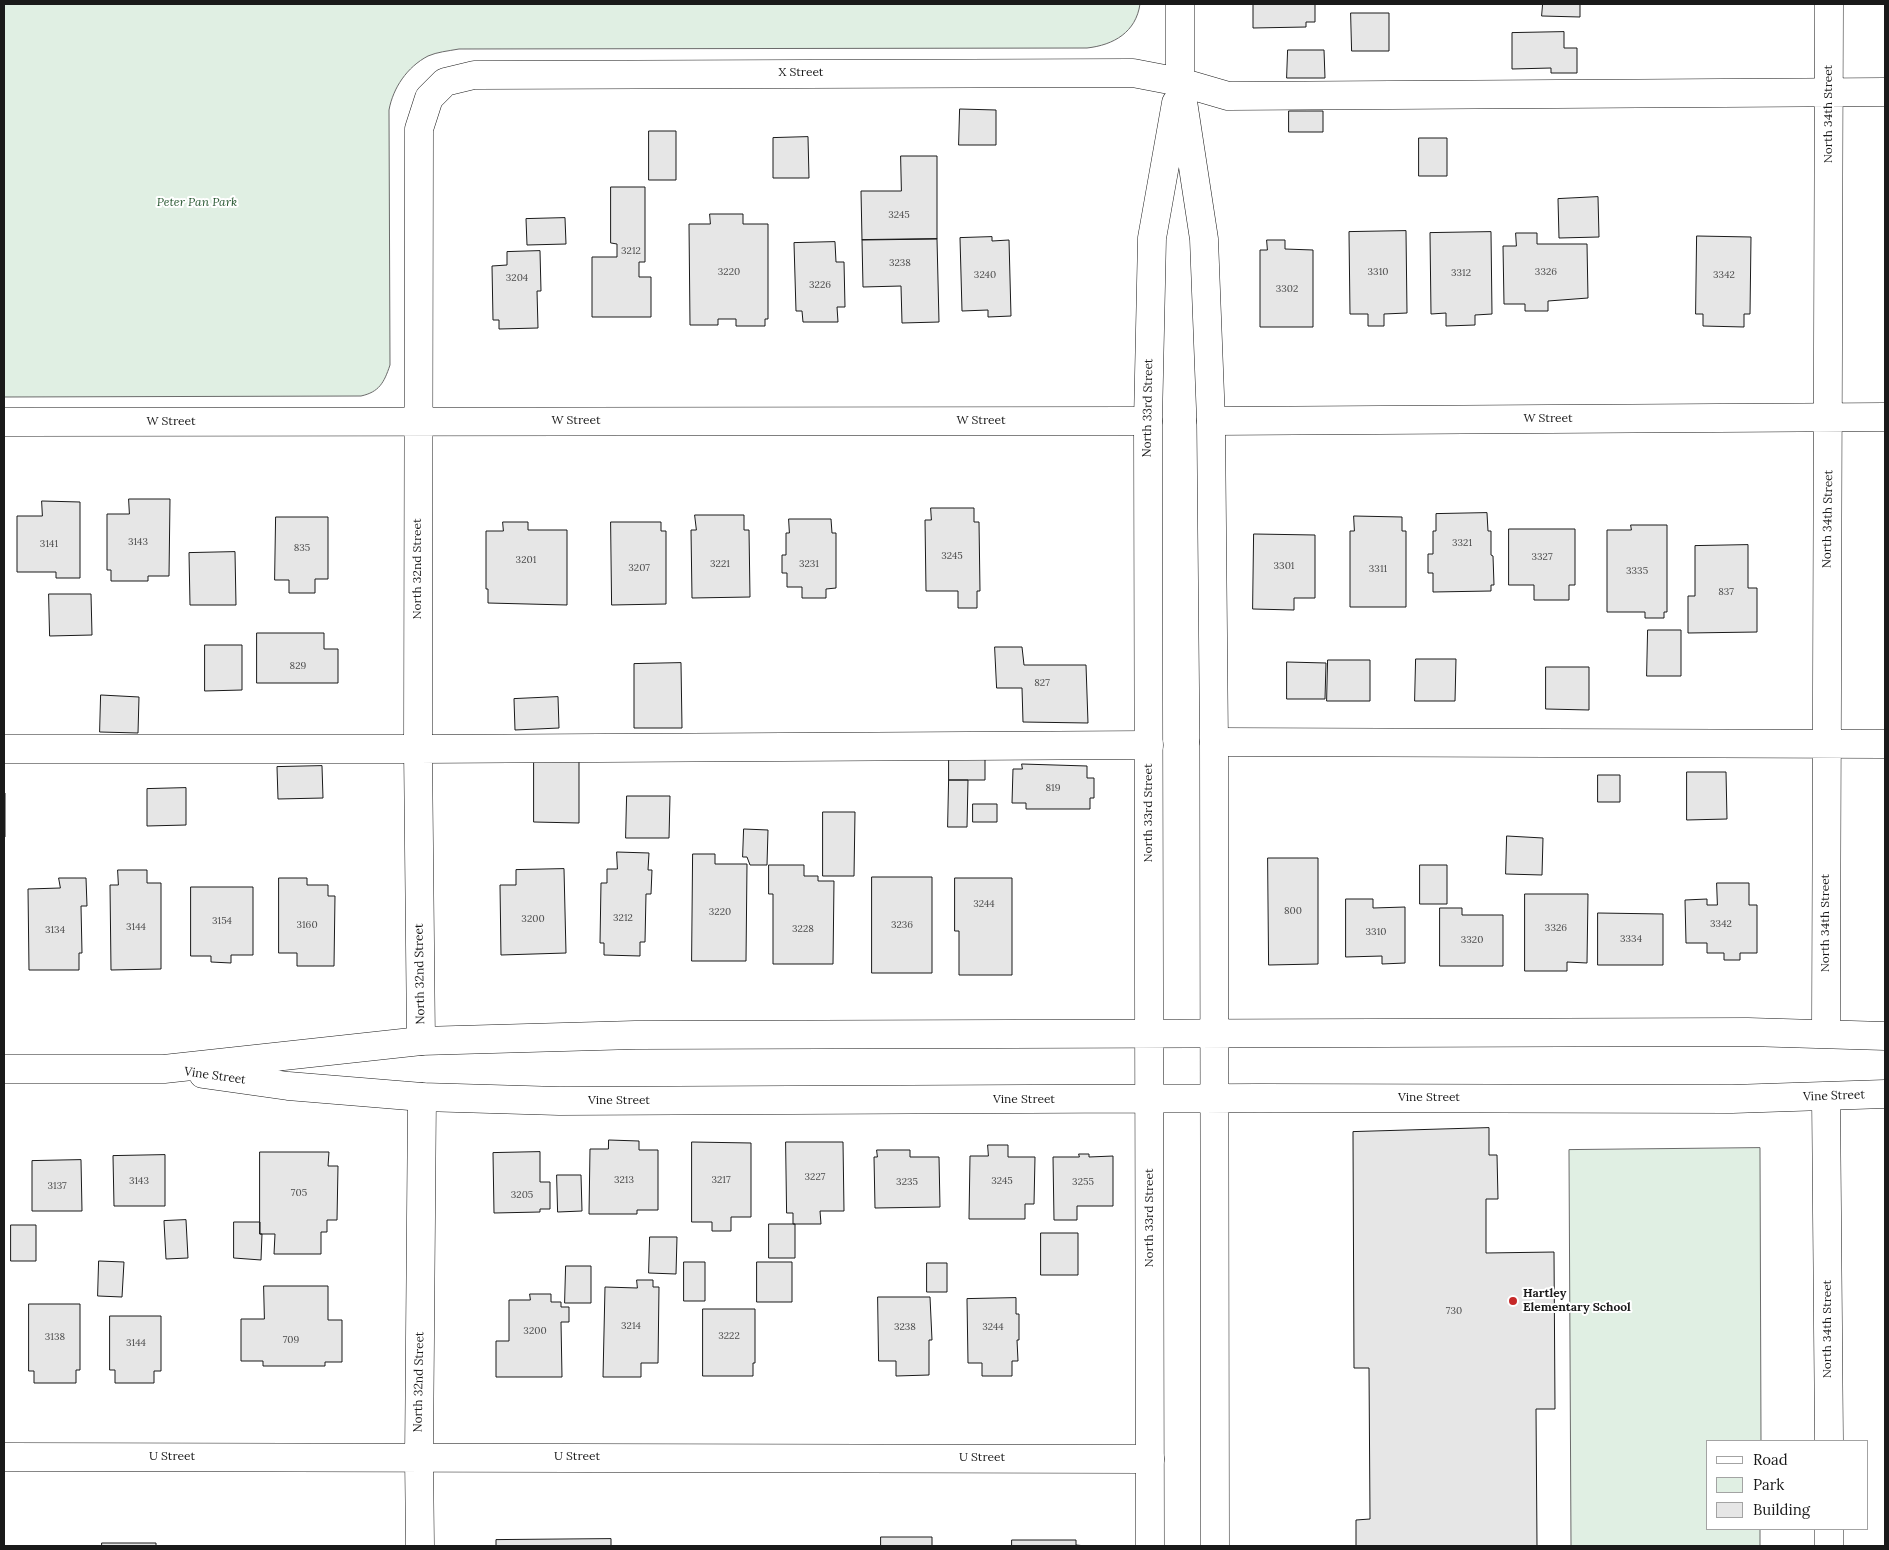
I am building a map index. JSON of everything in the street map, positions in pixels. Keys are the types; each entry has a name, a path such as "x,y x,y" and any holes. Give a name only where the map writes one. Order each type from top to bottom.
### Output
{"main road":[{"name":"North 33rd Street","path":"1180,4 1180,82 1204,239 1211,421 1215,1099 1214,1546"},
{"name":"North 34th Street","path":"1826,1033 1829,4"},
{"name":"X Street","path":"428,98 445,82 474,75 1133,73 1180,82 1228,96 1885,92"},
{"name":"North 33rd Street","path":"1150,1546 1148,421 1152,238 1180,82"},
{"name":"North 32nd Street","path":"421,1041 418,749 419,129 428,98"},
{"name":"W Street","path":"1211,421 1885,418"},
{"name":"W Street","path":"4,422 1148,421"},
{"path":"1214,742 1885,744"},
{"path":"4,748 418,749 1148,745"},
{"name":"Vine Street","path":"4,1069 164,1069 421,1041 645,1035 1728,1032 1885,1036"},
{"name":"Vine Street","path":"164,1069 288,1086 422,1097 559,1101 1732,1099 1885,1094"},
{"name":"North 32nd Street","path":"420,1546 422,1097"},
{"name":"North 34th Street","path":"1826,1097 1829,1440"},
{"name":"U Street","path":"4,1457 1150,1458"},
{"path":"1829,1530 1829,1546"}],"green space":[{"name":"Peter Pan Park","path":"4,4 1140,4 1134,22 1122,35 1106,44 1087,48 459,49 428,56 407,72 394,94 389,110 390,365 383,382 377,389 361,396 4,397"},
{"path":"1760,1148 1761,1440 1706,1440 1706,1530 1760,1530 1760,1546 1571,1546 1569,1150"}],"building":[{"path":"1253,4 1315,4 1315,22 1306,22 1306,27 1253,28"},
{"path":"1543,4 1580,4 1580,17 1542,16"},
{"path":"1351,13 1389,13 1389,51 1352,51"},
{"path":"1564,32 1564,48 1577,48 1577,73 1551,73 1551,68 1512,69 1512,33"},
{"path":"1288,50 1324,50 1325,78 1287,78"},
{"path":"960,109 996,110 996,145 959,145"},
{"path":"1289,111 1323,111 1323,132 1289,132"},
{"path":"649,131 676,131 676,180 649,180"},
{"path":"808,137 809,178 773,178 773,138"},
{"path":"1419,138 1447,138 1447,176 1419,176"},
{"path":"901,156 937,156 937,239 862,240 861,191 901,191"},
{"path":"611,187 645,187 645,262 639,262 639,277 651,277 651,317 592,317 592,257 617,257 617,244 611,243"},
{"path":"1598,197 1599,237 1559,238 1558,199"},
{"path":"710,214 743,214 743,224 768,224 768,319 765,319 765,326 736,326 736,319 718,319 718,325 690,325 689,224 710,224"},
{"path":"565,218 566,244 527,245 526,219"},
{"path":"1406,231 1407,313 1384,314 1384,326 1368,326 1368,314 1350,314 1349,232"},
{"path":"1491,232 1492,314 1475,315 1475,325 1446,326 1446,313 1431,314 1430,233"},
{"path":"1516,233 1537,233 1537,244 1587,244 1588,298 1548,301 1548,311 1525,311 1525,304 1504,304 1503,246 1516,246"},
{"path":"1697,236 1751,237 1750,314 1744,314 1744,327 1703,326 1703,314 1696,314"},
{"path":"992,237 992,241 1009,240 1011,316 988,317 988,310 962,311 960,238"},
{"path":"937,239 939,322 902,323 901,286 863,287 862,240"},
{"path":"1267,240 1285,240 1285,249 1313,250 1313,327 1260,327 1260,250 1267,250"},
{"path":"835,242 836,262 844,262 845,307 837,307 838,322 803,322 802,311 796,311 794,243"},
{"path":"540,251 541,291 537,291 538,328 499,329 499,320 493,320 492,266 507,265 507,252"},
{"path":"129,499 170,499 169,576 148,576 148,581 111,581 111,570 107,570 107,514 129,514"},
{"path":"42,501 80,502 80,578 56,578 56,572 17,572 17,516 42,516"},
{"path":"931,508 974,508 974,522 979,522 980,591 977,591 977,608 958,608 958,591 926,591 925,520 931,520"},
{"path":"1487,513 1488,531 1491,531 1491,555 1493,556 1494,585 1491,585 1491,591 1433,592 1433,573 1428,573 1428,554 1433,554 1433,531 1436,531 1436,514"},
{"path":"695,515 744,515 744,530 749,530 750,597 692,598 691,530 696,530"},
{"path":"1354,516 1402,517 1402,531 1406,531 1406,607 1350,607 1350,531 1354,531"},
{"path":"276,517 328,517 328,579 315,579 315,593 289,593 289,580 275,580"},
{"path":"789,519 831,519 832,533 836,533 836,588 826,589 826,598 802,598 802,587 787,587 787,573 782,573 782,555 786,555 786,533 789,533"},
{"path":"503,522 528,522 528,530 567,530 567,605 488,603 488,589 486,589 486,531 503,531"},
{"path":"611,522 661,522 661,531 666,531 666,604 612,605"},
{"path":"1631,525 1667,525 1667,612 1664,612 1664,618 1645,618 1645,612 1607,612 1607,530 1631,530"},
{"path":"1509,529 1575,529 1575,585 1569,585 1569,600 1534,600 1534,585 1509,585"},
{"path":"1254,534 1315,535 1315,598 1294,598 1294,610 1253,609"},
{"path":"1748,545 1748,588 1757,588 1757,632 1688,633 1688,596 1695,596 1695,546"},
{"path":"235,552 236,605 190,605 189,553"},
{"path":"49,594 91,594 92,635 50,636"},
{"path":"1648,630 1681,630 1681,676 1647,676"},
{"path":"257,633 324,633 324,649 338,649 338,683 257,683"},
{"path":"205,645 242,645 242,690 205,691"},
{"path":"995,647 1022,647 1024,665 1086,665 1088,723 1023,722 1022,688 997,688"},
{"path":"1416,659 1456,659 1455,701 1415,701"},
{"path":"1328,660 1370,660 1370,701 1327,701"},
{"path":"1287,662 1326,663 1325,699 1287,699"},
{"path":"681,663 682,728 634,728 634,664"},
{"path":"1546,667 1589,667 1589,710 1546,709"},
{"path":"101,695 139,697 138,733 100,732"},
{"path":"558,697 559,728 515,730 514,699"},
{"path":"949,758 985,759 985,780 949,780"},
{"path":"534,759 579,759 579,823 534,822"},
{"path":"1022,764 1087,766 1087,778 1094,778 1094,798 1090,798 1090,809 1026,809 1026,803 1012,803 1013,769 1022,769"},
{"path":"322,766 323,798 278,799 277,767"},
{"path":"1687,772 1726,772 1727,819 1687,820"},
{"path":"1598,775 1620,775 1620,802 1598,802"},
{"path":"949,780 968,780 967,827 948,827"},
{"path":"186,788 186,825 147,826 147,789"},
{"path":"5,793 5,837 4,837"},
{"path":"627,796 670,796 669,838 626,838"},
{"path":"973,804 997,804 997,822 973,822"},
{"path":"823,812 855,812 854,876 823,876"},
{"path":"744,829 768,830 767,865 750,865 747,857 743,857"},
{"path":"1507,836 1543,838 1542,875 1506,874"},
{"path":"617,852 649,853 648,870 652,870 651,894 646,894 645,942 640,942 640,956 604,955 604,943 600,943 601,883 607,883 607,869 617,869"},
{"path":"693,854 715,854 715,864 747,864 746,961 692,961"},
{"path":"1268,858 1318,858 1318,964 1269,965"},
{"path":"769,865 804,865 804,876 818,876 818,881 834,881 833,964 773,964 773,894 769,894"},
{"path":"1420,865 1447,865 1447,904 1420,904"},
{"path":"564,869 566,953 501,955 500,885 516,885 516,870"},
{"path":"118,870 147,870 147,883 161,883 161,969 111,970 110,885 118,885"},
{"path":"872,877 932,877 932,973 872,973"},
{"path":"59,878 86,878 87,906 81,906 82,953 79,953 79,970 29,970 28,889 60,888"},
{"path":"279,878 307,878 307,885 328,885 328,896 335,896 334,966 297,966 297,953 279,953"},
{"path":"955,878 1012,878 1012,975 959,975 959,931 955,931"},
{"path":"1717,883 1749,883 1749,905 1757,905 1757,953 1740,953 1740,960 1724,960 1724,953 1707,953 1707,943 1686,943 1685,900 1707,899 1707,905 1717,905"},
{"path":"191,887 253,887 253,955 231,955 231,963 211,962 211,956 191,956"},
{"path":"1525,894 1588,894 1587,963 1567,962 1567,971 1525,971"},
{"path":"1346,899 1373,899 1373,908 1405,907 1405,963 1382,964 1382,956 1346,957"},
{"path":"1440,908 1462,908 1462,915 1503,915 1503,966 1440,966"},
{"path":"1598,913 1663,914 1663,965 1598,965"},
{"name":"Hartley Elementary School","path":"1489,1128 1489,1155 1497,1155 1498,1199 1486,1199 1486,1253 1554,1252 1555,1409 1536,1409 1537,1546 1356,1546 1356,1520 1370,1519 1369,1368 1354,1368 1353,1132"},
{"path":"609,1140 639,1141 639,1150 658,1150 658,1210 637,1210 637,1214 589,1214 590,1149 608,1149"},
{"path":"692,1142 751,1143 751,1217 731,1217 731,1231 712,1231 712,1222 692,1222"},
{"path":"786,1142 843,1142 844,1211 820,1211 821,1224 793,1224 793,1213 787,1213"},
{"path":"988,1145 1008,1145 1008,1157 1035,1157 1034,1204 1025,1204 1025,1219 969,1219 970,1156 988,1156"},
{"path":"877,1150 910,1150 910,1157 939,1157 940,1207 875,1208 874,1157 877,1157"},
{"path":"260,1152 329,1152 328,1166 338,1166 337,1220 327,1220 327,1232 321,1232 321,1254 274,1254 275,1234 260,1234"},
{"path":"540,1152 540,1182 550,1182 550,1209 540,1209 540,1212 494,1213 493,1153"},
{"path":"1079,1154 1089,1154 1089,1157 1113,1156 1113,1206 1077,1206 1077,1220 1054,1220 1053,1157 1079,1157"},
{"path":"165,1155 165,1206 114,1206 113,1156"},
{"path":"81,1160 82,1211 32,1211 32,1161"},
{"path":"557,1175 581,1175 582,1211 558,1212"},
{"path":"186,1220 188,1258 166,1259 164,1221"},
{"path":"234,1222 260,1222 260,1234 262,1234 261,1260 234,1258"},
{"path":"769,1224 795,1224 795,1258 769,1258"},
{"path":"11,1225 36,1225 36,1261 11,1261"},
{"path":"1041,1233 1078,1233 1078,1275 1041,1275"},
{"path":"650,1237 677,1237 676,1274 649,1273"},
{"path":"99,1261 124,1262 122,1297 98,1296"},
{"path":"684,1262 705,1262 705,1301 684,1301"},
{"path":"757,1262 792,1262 792,1302 757,1302"},
{"path":"927,1263 947,1263 947,1292 927,1292"},
{"path":"566,1266 591,1266 591,1303 565,1303"},
{"path":"637,1280 653,1280 653,1287 659,1287 658,1363 641,1363 641,1377 603,1377 605,1287 637,1288"},
{"path":"264,1286 328,1286 328,1320 342,1320 342,1362 325,1362 325,1366 263,1366 263,1361 241,1361 241,1319 264,1319"},
{"path":"530,1294 551,1294 551,1302 561,1302 561,1307 569,1307 569,1322 561,1322 562,1377 496,1377 496,1341 509,1341 509,1300 530,1300"},
{"path":"878,1297 930,1297 932,1340 929,1340 929,1375 896,1376 896,1361 879,1361"},
{"path":"1016,1298 1016,1314 1019,1314 1018,1361 1012,1361 1012,1376 982,1376 982,1363 968,1363 967,1299"},
{"path":"29,1304 80,1304 80,1370 76,1370 76,1383 34,1383 34,1371 29,1371"},
{"path":"703,1309 755,1309 755,1363 753,1363 753,1376 703,1376"},
{"path":"110,1316 161,1316 161,1371 154,1371 154,1383 115,1383 115,1370 110,1370"},
{"path":"881,1537 932,1537 932,1546 881,1546"},
{"path":"611,1539 611,1546 496,1546 496,1540"},
{"path":"1012,1540 1076,1540 1076,1545 1086,1546 1012,1546"},
{"path":"102,1543 156,1543 156,1546 102,1546"}],"place":[{"name":"Hartley Elementary School","path":"1513,1301"}]}
